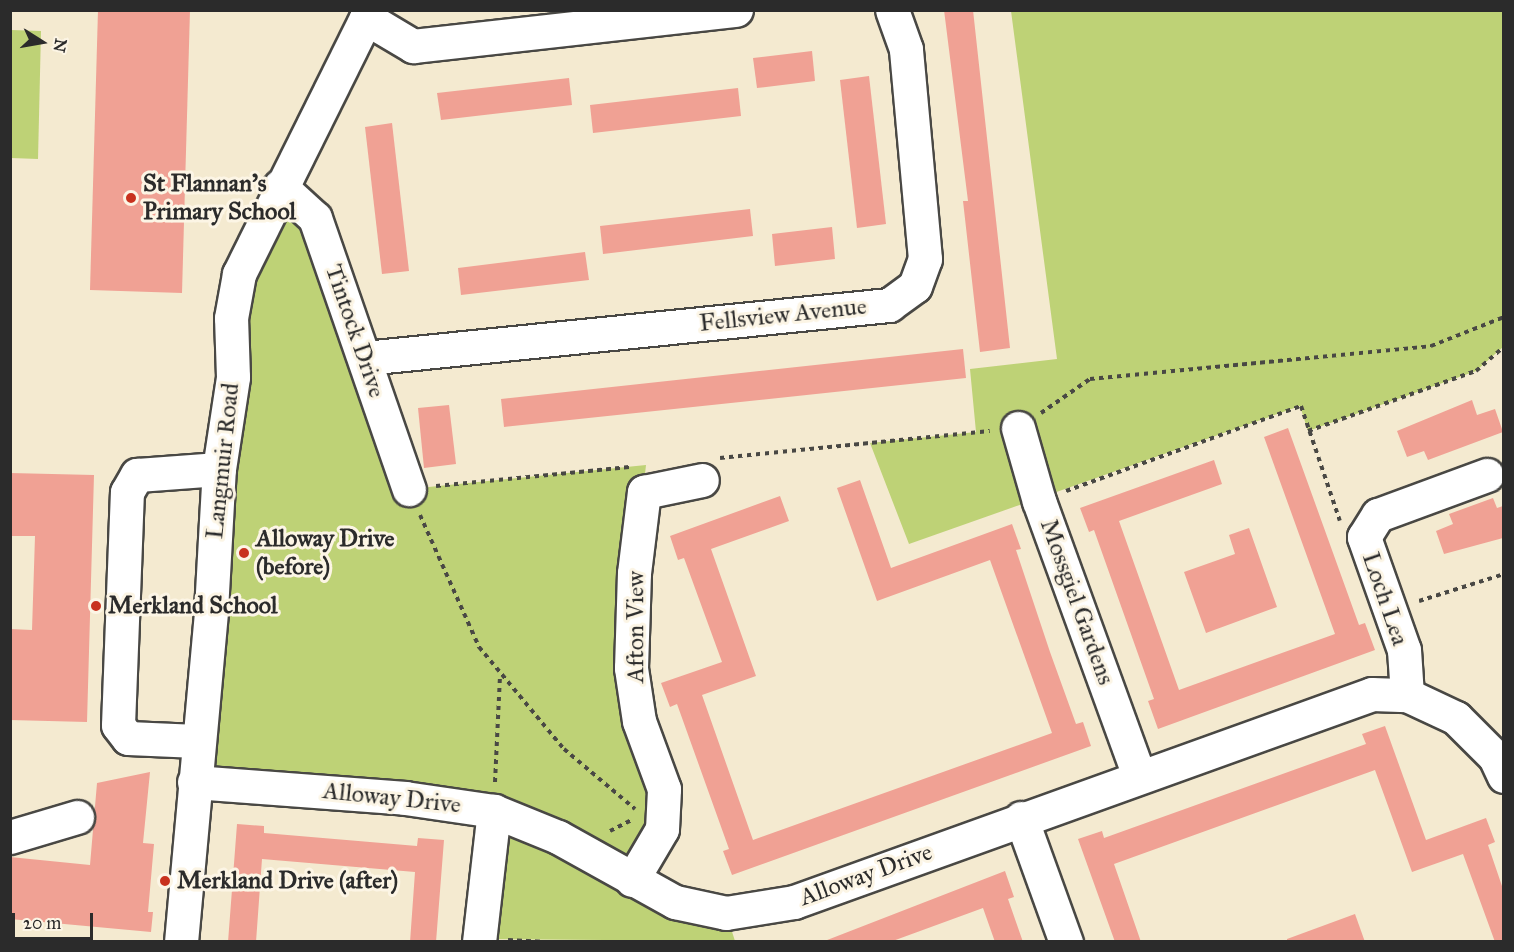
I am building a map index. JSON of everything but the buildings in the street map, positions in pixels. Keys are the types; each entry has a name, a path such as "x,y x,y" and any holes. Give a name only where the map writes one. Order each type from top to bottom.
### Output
{"street":[{"path":"368,14 413,46 736,10"},
{"name":"Fellsview Avenue","path":"365,358 889,304 915,286 925,259 906,49 892,10"},
{"name":"Langmuir Road","path":"181,942 197,741 211,610 219,469 233,377 231,318 239,274 261,234 280,186 368,14"},
{"name":"Tintock Drive","path":"280,186 315,218 409,489"},
{"name":"Mossgiel Gardens","path":"1018,428 1039,501 1139,776"},
{"path":"197,741 128,738 118,725 127,492 137,475 219,469"},
{"name":"Loch Lea","path":"1407,695 1404,650 1364,537 1378,515 1487,475"},
{"name":"Afton View","path":"632,880 662,829 664,789 639,721 631,668 634,573 644,492 702,480"},
{"name":"Alloway Drive","path":"194,782 405,798 494,810 558,837 675,902 726,913 794,902 1020,818 1372,694 1407,695 1456,718 1495,757 1503,776"},
{"path":"480,942 494,810"},
{"path":"10,837 77,817"},
{"path":"1020,818 1066,942"}],"path":[{"path":"1018,428 1090,379 1431,346 1503,317"},
{"path":"1308,431 1476,371 1503,347"},
{"path":"1039,501 1301,406 1342,527 1364,537"},
{"path":"1390,611 1503,574"},
{"path":"494,810 500,674"}],"green space":[{"path":"1011,11 1503,11 1503,347 1476,371 1308,431 1300,406 909,544 870,443 976,432 970,369 1057,359"},
{"path":"11,30 41,31 38,159 11,158"},
{"path":"299,201 409,489 646,465 634,573 664,789 632,880 726,913 735,941 480,939 493,810 215,784 197,741 219,469 261,234"}],"place":[{"name":"St Flannan's Primary School","path":"131,198"},
{"name":"Alloway Drive (before)","path":"244,553"},
{"name":"Merkland School","path":"96,606"},
{"name":"Merkland Drive (after)","path":"165,881"}]}
